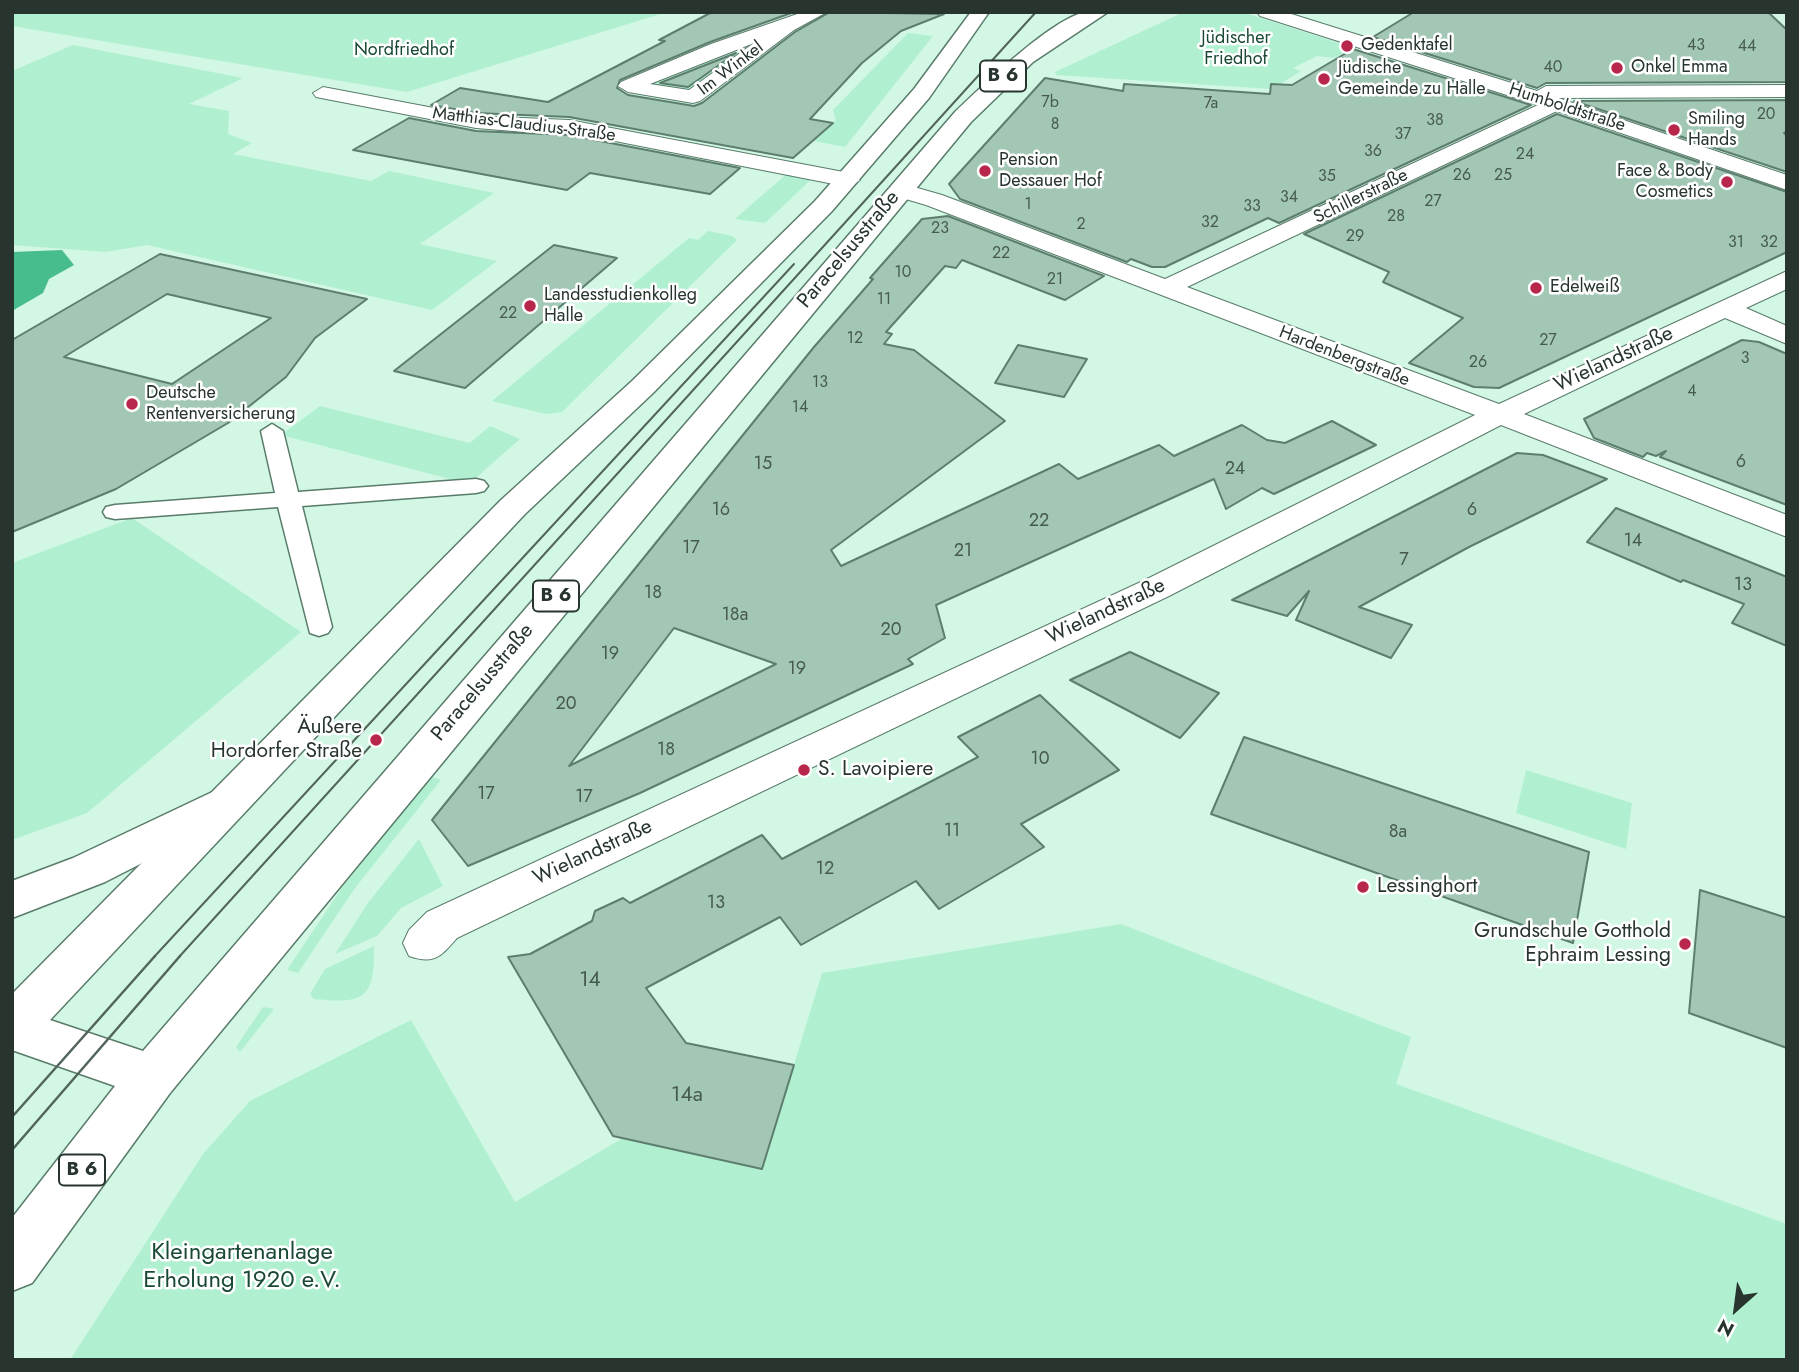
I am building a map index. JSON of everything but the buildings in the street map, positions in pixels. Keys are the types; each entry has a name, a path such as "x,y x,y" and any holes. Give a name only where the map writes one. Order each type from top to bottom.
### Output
{"main road":[{"name":"B 6","path":"12,1028 513,507 586,443 849,180 917,103 980,12"},
{"name":"Paracelsusstraße","path":"12,1263 152,1077 963,117 1018,62 1057,35 1099,12"},
{"path":"12,900 89,870 233,798"},
{"path":"12,1028 152,1077"}],"street":[{"name":"Im Winkel","path":"569,126 628,86 718,48 788,26 818,12"},
{"name":"Humboldtstraße","path":"1266,12 1524,93 1787,183"},
{"name":"Im Winkel","path":"628,86 693,97 788,26"},
{"path":"1524,93 1787,91"},
{"name":"Matthias-Claudius-Straße","path":"323,93 382,102 408,110 531,129 569,126 849,180"},
{"name":"Schillerstraße","path":"1165,288 1556,104"},
{"name":"Hardenbergstraße","path":"900,190 934,200 1787,527"},
{"name":"Wielandstraße","path":"425,943 442,925 1157,588 1498,415 1787,279"},
{"path":"1723,308 1787,336"},
{"path":"272,430 319,626"},
{"path":"115,512 476,486"}],"green space":[{"name":"Nordfriedhof","path":"12,12 667,12 407,92 12,26"},
{"name":"Jüdischer Friedhof","path":"1184,12 1242,12 1354,48 1334,58 1317,56 1293,68 1301,71 1280,84 1273,84 1271,89 1056,75 1055,72"},
{"path":"908,33 933,36 845,147 814,141 836,120 833,110"},
{"path":"73,45 243,78 189,104 229,111 228,134 252,143 233,154 371,181 389,171 494,193 420,244 497,261 432,310 147,245 105,252 12,245 12,71"},
{"path":"724,50 745,54 693,93 642,83"},
{"path":"790,171 816,175 765,223 735,219"},
{"path":"708,231 732,236 737,240 562,412 546,414 492,401 689,238 698,240"},
{"path":"320,406 470,443 490,426 520,439 469,484 281,435"},
{"path":"132,518 301,632 87,813 12,840 12,563"},
{"path":"1526,770 1632,803 1626,849 1516,813"},
{"path":"430,776 441,780 355,888 298,973 287,970 343,886"},
{"path":"419,839 443,886 401,908 377,936 335,954 368,903"},
{"name":"Kleingartenanlage Erholung 1920 e.V.","path":"1121,924 1411,1037 1396,1084 1787,1224 1787,1360 70,1360 203,1154 250,1101 411,1020 515,1202 623,1138 762,1169 822,973"},
{"path":"374,946 372,977 363,994 345,1000 314,999 310,994 325,969"},
{"path":"263,1007 274,1009 240,1052 236,1047"}],"shaded area":[{"path":"62,250 74,265 49,279 43,293 12,311 12,252"}],"tram line":[{"path":"179,957 1036,12"},
{"path":"154,957 794,264"},
{"path":"12,1117 155,956"},
{"path":"12,1150 180,956"}],"place":[{"name":"Gedenktafel","path":"1347,46"},
{"name":"Onkel Emma","path":"1617,68"},
{"name":"Jüdische Gemeinde zu Halle","path":"1324,79"},
{"name":"Smiling Hands","path":"1674,130"},
{"name":"Pension Dessauer Hof","path":"985,171"},
{"name":"Face & Body Cosmetics","path":"1727,182"},
{"name":"Edelweiß","path":"1536,288"},
{"name":"Landesstudienkolleg Halle","path":"530,306"},
{"name":"Deutsche Rentenversicherung","path":"132,404"},
{"name":"Äußere Hordorfer Straße","path":"376,740"},
{"name":"S. Lavoipiere","path":"804,770"},
{"name":"Lessinghort","path":"1363,887"},
{"name":"Grundschule Gotthold Ephraim Lessing","path":"1685,944"}]}
